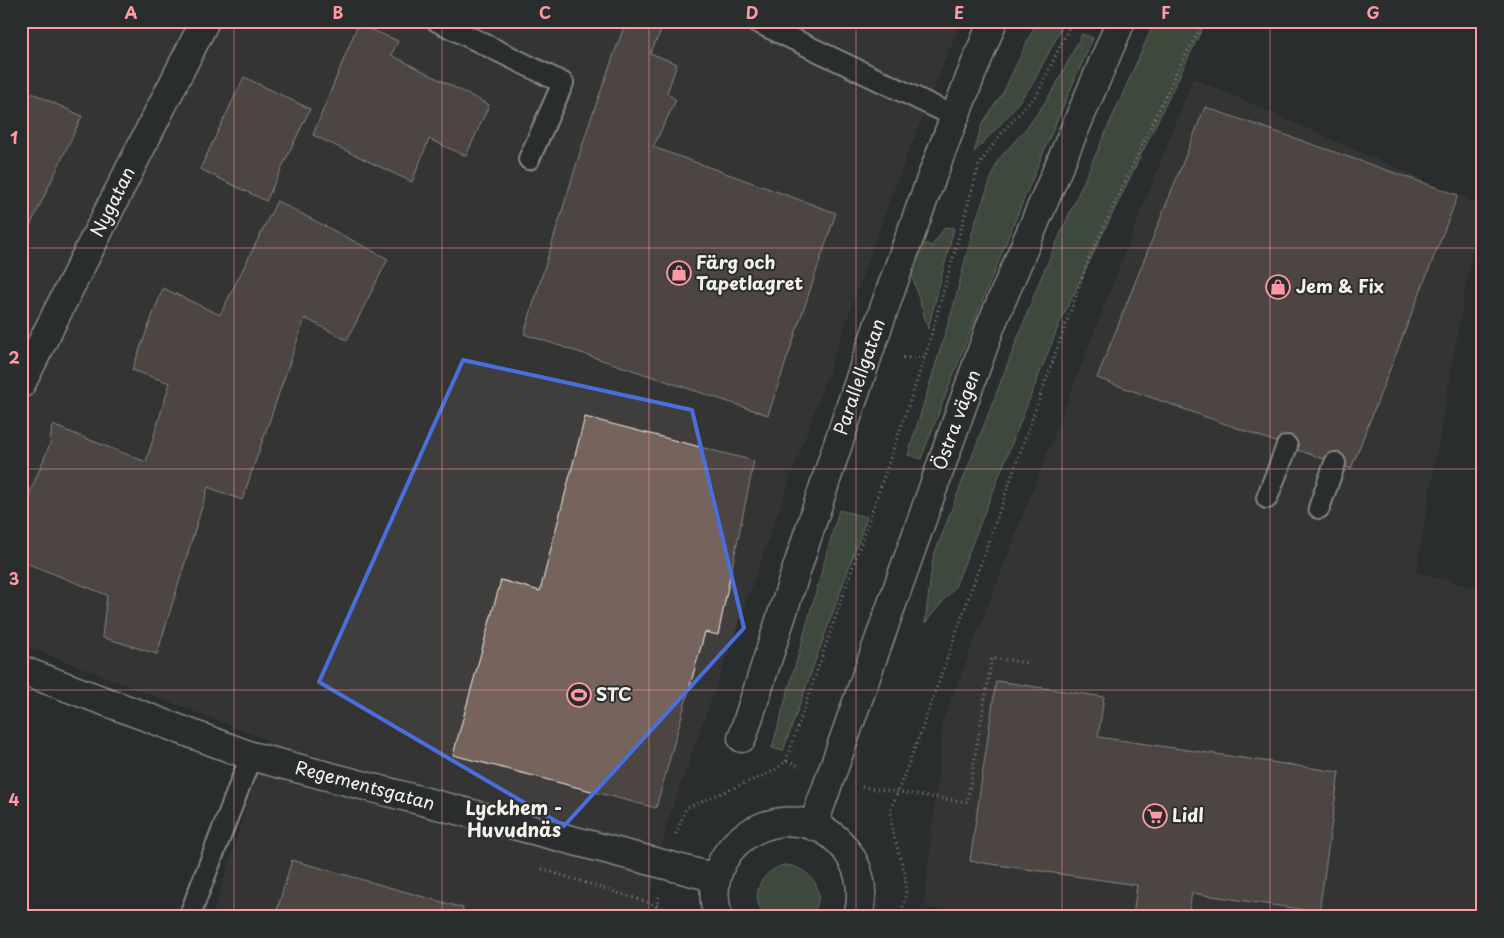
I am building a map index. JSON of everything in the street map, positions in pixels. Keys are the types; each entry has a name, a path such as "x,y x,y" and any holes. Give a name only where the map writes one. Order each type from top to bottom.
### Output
{"street":[{"name":"Nygatan","path":"21,384 205,21"},
{"name":"Parallellgatan","path":"742,738 864,361 954,116 992,21"},
{"name":"Östra vägen","path":"813,826 991,325 1121,21"},
{"name":"Regementsgatan","path":"21,670 251,756 716,878"},
{"path":"718,917 715,901 716,878 729,850 753,831 782,822 813,826 836,840 853,861 857,871 861,892 862,916"}],"lane":[{"path":"436,21 563,83 529,159"},
{"path":"755,21 954,116"},
{"path":"1267,498 1287,446"},
{"path":"1319,508 1334,463"},
{"path":"189,917 251,756"}],"path":[{"path":"786,761 925,357 979,165 1003,131 1038,93 1072,21"},
{"path":"901,917 906,893 905,873 890,822 896,793 922,729 1090,256 1176,73 1204,21"},
{"path":"864,361 925,357"},
{"path":"896,793 967,802 992,658 1028,663"},
{"path":"653,917 656,906 673,912 678,917"}],"highlighted area":[{"path":"463,360 692,410 744,628 564,826 319,682"}],"shaded area":[{"path":"21,21 961,21 895,186 667,823 646,917 212,917 267,740 21,644"},
{"path":"1193,78 1480,205 1416,572 1483,589 1483,917 984,917 924,907 943,721"}],"green space":[{"path":"1037,21 1065,21 1033,83 1008,116 974,152 982,124 1003,93"},
{"path":"1155,21 1206,21 1060,322 955,587 925,623 933,558 1040,280"},
{"path":"1082,34 1093,38 1004,247 921,459 908,455 953,308 975,222 998,160 1030,124 1054,89"},
{"path":"945,227 954,228 928,329 908,262 912,239 932,246"},
{"path":"839,510 867,517 783,751 772,748"},
{"path":"784,865 802,870 815,883 818,891 818,900 809,917 766,917 761,909 757,893 759,886 769,873"}],"building":[{"name":"Färg och Tapetlagret","path":"626,21 666,21 650,53 677,64 667,93 676,100 653,147 836,213 768,415 524,334 589,124"},
{"path":"358,24 398,41 391,55 489,105 466,156 429,139 412,182 313,135"},
{"path":"244,77 310,109 266,201 200,169"},
{"path":"32,93 82,116 21,245 21,116"},
{"name":"Jem & Fix","path":"1205,107 1458,195 1351,469 1346,467 1344,456 1338,452 1328,454 1324,459 1298,450 1296,439 1291,435 1280,437 1276,442 1097,378"},
{"path":"277,201 388,259 347,340 305,318 242,500 208,487 157,654 102,637 107,595 21,561 21,515 50,444 52,425 146,462 170,383 132,370 163,288 220,315"},
{"path":"585,417 754,461 718,635 705,632 656,808 453,755 501,580 540,591"},
{"name":"Lidl","path":"996,681 1104,697 1098,737 1339,772 1319,912 1192,893 1188,917 1133,917 1137,885 970,861"},
{"path":"292,860 463,908 462,917 275,917"}],"place":[{"name":"Färg och Tapetlagret","path":"679,273"},
{"name":"Jem & Fix","path":"1278,287"},
{"name":"STC","path":"579,695"},
{"name":"Lidl","path":"1155,816"}],"district":[{"name":"Lyckhem - Huvudnäs","path":"514,819"}]}
